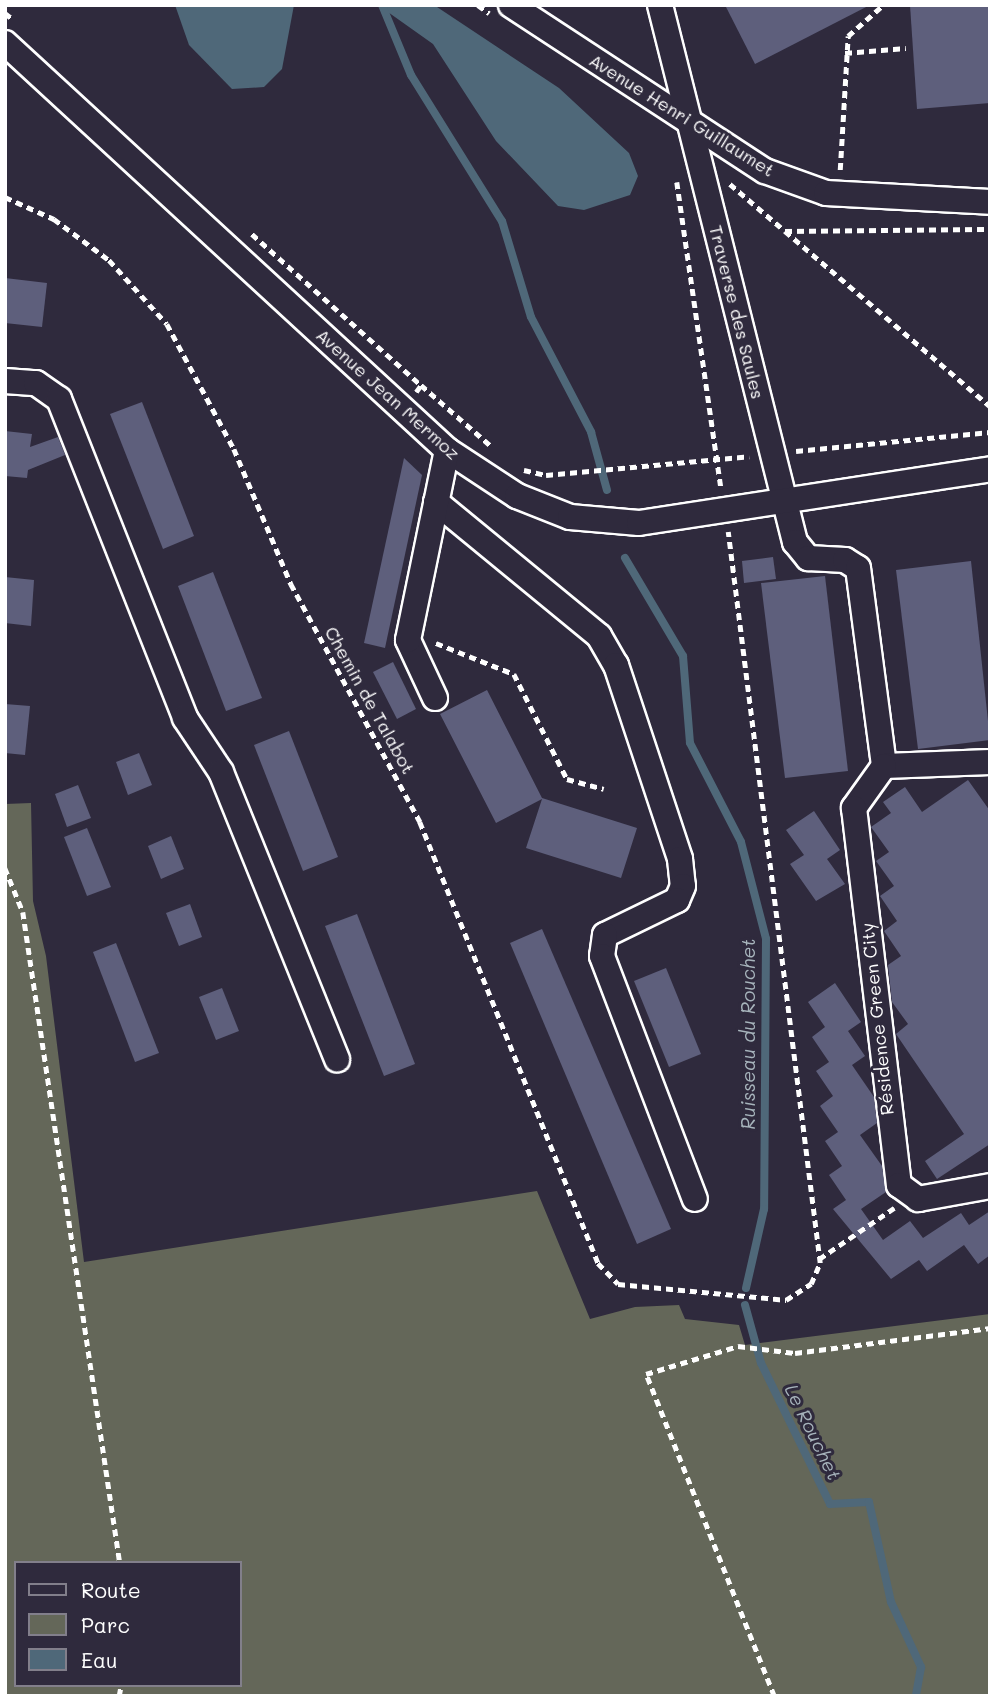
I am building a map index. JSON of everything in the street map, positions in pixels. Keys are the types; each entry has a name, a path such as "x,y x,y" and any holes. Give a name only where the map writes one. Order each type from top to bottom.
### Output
{"street":[{"name":"Avenue Henri Guillaumet","path":"511,5 691,125 765,170 826,194 990,202"},
{"name":"Traverse des Saules","path":"660,5 782,500"},
{"name":"Avenue Jean Mermoz","path":"5,43 447,450 517,496 570,517 639,523 725,512 782,500 990,469"},
{"path":"5,381 36,383 58,399 185,718 221,772 337,1059"},
{"path":"435,698 409,633 447,450"},
{"path":"782,500 795,542 808,558 845,560 858,568 884,766 990,762"},
{"path":"436,502 599,636 616,665 680,859 684,886 677,900 605,935 602,956 695,1199"},
{"name":"Résidence Green City","path":"884,766 853,808 894,1171 907,1195"},
{"path":"907,1195 990,1186"}],"path":[{"path":"839,178 848,36 883,5"},
{"path":"845,53 906,48"},
{"path":"676,178 725,512 820,1259 907,1195"},
{"name":"Chemin de Talabot","path":"5,197 54,219 110,260 167,324 234,449 291,584 421,822 588,1243 618,1284 641,1283 786,1300 803,1292 820,1259"},
{"path":"785,231 990,406"},
{"path":"402,410 421,385 498,452"},
{"path":"520,469 546,475 990,432"},
{"path":"409,633 514,674 567,779 604,789"},
{"path":"5,868 23,912 120,1561"},
{"path":"774,1696 646,1374 738,1346 795,1353 990,1328"}],"green space":[{"path":"31,803 33,901 46,956 84,1262 537,1191 590,1319 635,1307 679,1305 685,1319 739,1325 745,1345 990,1314 990,1696 5,1696 5,804"}],"water":[{"path":"175,5 294,5 282,69 264,87 232,89 189,45"},
{"path":"378,5 434,5 559,88 629,153 638,176 630,195 584,210 558,206 496,141 433,44"}],"building":[{"path":"725,5 870,5 755,64"},
{"path":"910,5 990,5 990,103 917,109"},
{"path":"5,278 47,283 42,327 5,323"},
{"path":"142,402 194,536 163,549 110,414"},
{"path":"5,431 32,434 30,447 58,437 65,455 28,470 27,478 5,476"},
{"path":"404,458 422,475 385,648 364,643"},
{"path":"773,557 776,579 744,583 742,561"},
{"path":"971,561 990,740 918,749 896,570"},
{"path":"213,572 262,698 226,711 178,586"},
{"path":"825,576 848,771 785,778 761,583"},
{"path":"5,577 34,580 31,626 5,623"},
{"path":"393,662 416,709 397,719 373,672"},
{"path":"487,690 542,798 637,828 621,878 526,848 542,799 496,823 440,714"},
{"path":"5,704 30,706 25,755 5,753"},
{"path":"289,731 338,857 303,871 254,745"},
{"path":"139,753 152,785 128,795 116,762"},
{"path":"968,780 990,811 990,1144 937,1179 925,1161 964,1134 896,1034 908,1024 892,1002 888,965 901,956 884,931 897,921 880,896 894,886 876,861 889,852 871,827 891,813 883,802 905,787 922,812"},
{"path":"78,785 91,818 67,827 55,794"},
{"path":"814,811 840,850 827,859 845,884 816,901 790,864 804,855 786,830"},
{"path":"87,828 111,887 87,896 64,837"},
{"path":"171,836 184,869 161,879 148,846"},
{"path":"190,904 202,937 179,946 166,913"},
{"path":"357,914 415,1064 384,1076 325,926"},
{"path":"542,929 671,1229 637,1244 510,943"},
{"path":"116,943 159,1053 135,1062 93,952"},
{"path":"666,968 701,1054 669,1067 634,981"},
{"path":"835,983 861,1022 848,1031 865,1056 852,1065 874,1097 877,1123 860,1135 882,1166 886,1192 861,1209 883,1240 910,1221 923,1238 961,1213 969,1225 990,1211 990,1255 978,1264 964,1245 927,1271 919,1260 891,1279 833,1209 846,1200 829,1175 842,1166 825,1141 838,1132 820,1106 833,1096 816,1071 829,1062 812,1037 825,1027 808,1002"},
{"path":"222,988 239,1031 216,1040 199,997"}],"waterway":[{"name":"Ruisseau du Rouchet","path":"382,5 411,75 502,221 531,317 591,432 607,490"},
{"name":"Ruisseau du Rouchet","path":"625,558 683,656 690,743 741,842 766,939 764,1209 746,1288"},
{"name":"Le Rouchet","path":"745,1305 761,1363 830,1504 869,1502 891,1602 921,1667 916,1696"}]}
